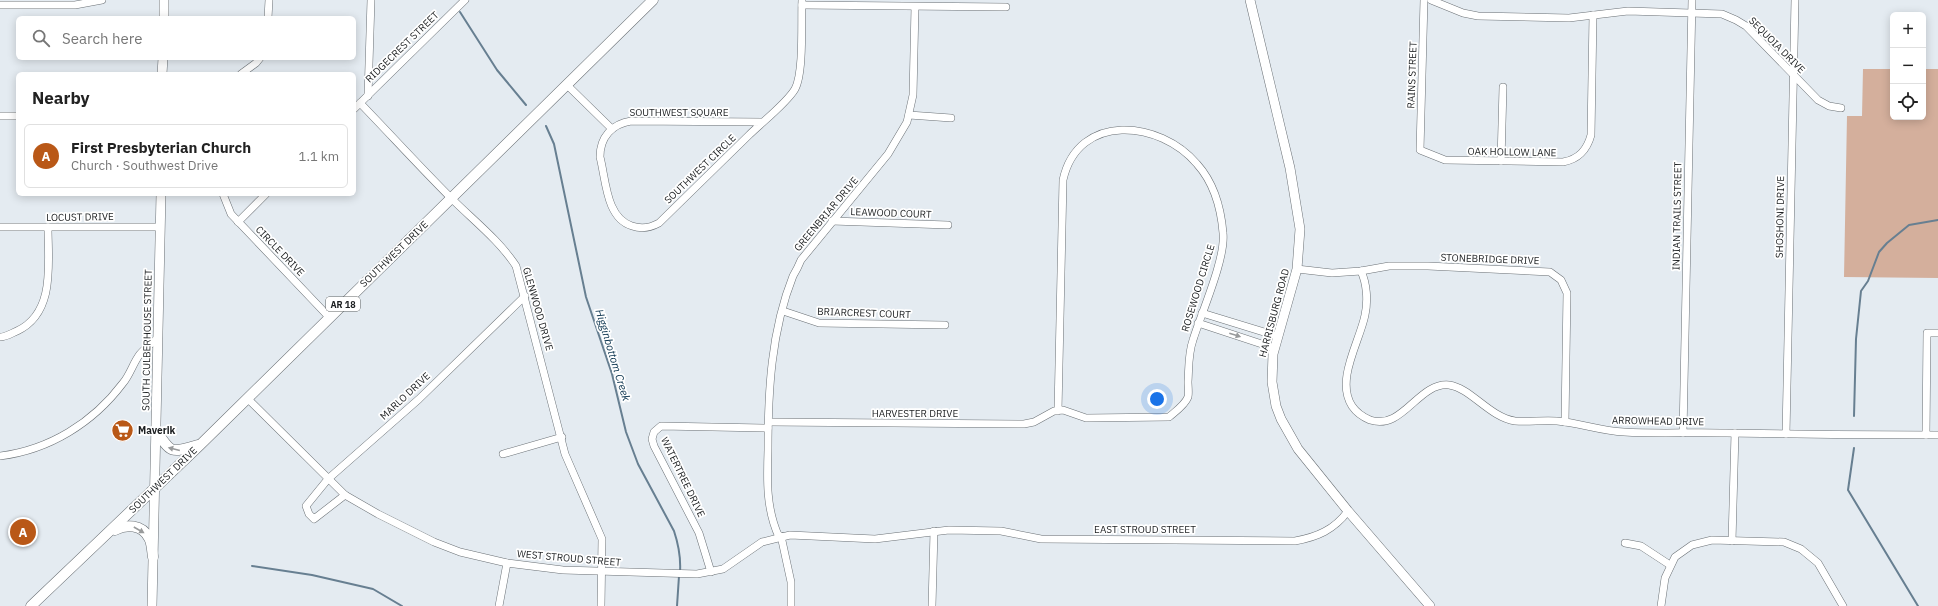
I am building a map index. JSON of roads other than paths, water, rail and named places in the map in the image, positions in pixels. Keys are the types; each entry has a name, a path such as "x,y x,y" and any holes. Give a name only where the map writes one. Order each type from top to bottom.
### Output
{"main road":[{"path":"164,0 164,16"},
{"name":"SOUTHWEST DRIVE","path":"31,606 155,489 653,0"},
{"name":"HARRISBURG ROAD","path":"1250,0 1294,188 1300,229 1297,269 1274,348 1272,382 1281,419 1298,449 1348,512 1430,606"},
{"path":"162,72 163,60"},
{"name":"SOUTH CULBERHOUSE STREET","path":"152,606 160,196"},
{"path":"156,430 164,445 176,451 200,444"},
{"path":"109,532 126,526 138,528 149,538 153,557"}],"street":[{"path":"0,6 75,5 102,0"},
{"path":"268,0 268,16"},
{"path":"368,96 371,0"},
{"name":"RIDGECREST STREET","path":"356,107 465,0"},
{"name":"RAINS STREET","path":"1420,150 1424,0"},
{"name":"SEQUOIA DRIVE","path":"1431,0 1463,13 1478,16 1569,18 1628,11 1722,14 1746,26 1818,100 1829,106 1841,108"},
{"name":"INDIAN TRAILS STREET","path":"1683,433 1692,0"},
{"name":"SHOSHONI DRIVE","path":"1786,434 1795,0"},
{"path":"802,3 1006,7"},
{"name":"SOUTHWEST CIRCLE","path":"612,129 603,140 600,157 613,211 618,218 626,224 636,228 647,228 659,223 792,94 798,83 802,3"},
{"name":"GREENBRIAR DRIVE","path":"791,606 791,582 780,537 768,499 768,425 771,373 783,311 793,277 801,260 894,148 909,116 913,95 915,6"},
{"name":"OAK HOLLOW LANE","path":"1420,150 1445,160 1563,162 1575,159 1585,151 1591,135 1593,15"},
{"path":"244,72 258,60"},
{"path":"567,85 612,129"},
{"path":"1501,161 1503,87"},
{"name":"GLENWOOD DRIVE","path":"360,103 510,257 516,266 562,437 565,454 578,486 600,531 603,546 601,606"},
{"path":"0,116 16,116"},
{"path":"909,116 951,118"},
{"name":"SOUTHWEST SQUARE","path":"612,129 619,124 631,121 763,122"},
{"name":"ROSEWOOD CIRCLE","path":"1128,130 1160,137 1183,150 1205,173 1220,208 1223,239 1219,261 1202,313 1190,348 1188,396 1179,409 1169,417 1086,418 1069,411 1058,410 1063,180 1069,160 1092,137 1102,132 1128,130"},
{"name":"CIRCLE DRIVE","path":"224,196 227,207 238,222 330,317"},
{"path":"238,222 264,196"},
{"name":"LEAWOOD COURT","path":"832,221 948,225"},
{"name":"LOCUST DRIVE","path":"0,227 160,227"},
{"path":"0,337 26,327 42,307 48,287 48,227"},
{"name":"STONEBRIDGE DRIVE","path":"1297,269 1332,273 1361,271 1388,266 1428,266 1543,270 1557,276 1561,280 1567,293 1565,422"},
{"name":"ARROWHEAD DRIVE","path":"1361,271 1366,287 1366,309 1349,364 1348,391 1352,406 1363,417 1376,421 1391,419 1433,388 1445,385 1458,388 1496,414 1516,421 1565,422 1623,432 1938,435"},
{"name":"MARLO DRIVE","path":"345,495 314,518 309,514 306,506 328,479 419,399 525,296"},
{"name":"BRIARCREST COURT","path":"783,311 819,323 945,325"},
{"path":"1202,313 1277,336"},
{"path":"1198,323 1274,348"},
{"path":"1926,435 1927,333 1938,333"},
{"path":"0,456 16,454 44,444 84,423 110,399 128,376 139,355 158,338"},
{"name":"WEST STROUD STREET","path":"247,398 345,495 391,521 434,542 460,552 507,563 563,570 698,574 711,572 729,566 754,546 780,537 796,534 875,539 934,531"},
{"name":"HARVESTER DRIVE","path":"768,425 952,422 1024,424 1034,422 1058,410"},
{"name":"WATERTREE DRIVE","path":"711,572 700,533 654,446 652,439 654,432 661,426 768,425"},
{"path":"1732,541 1735,433"},
{"path":"503,454 562,437"},
{"name":"EAST STROUD STREET","path":"934,531 1000,531 1052,540 1295,541 1315,537 1326,532 1348,512"},
{"path":"932,606 934,531"},
{"path":"1661,606 1664,584 1670,565 1683,550 1698,542 1712,540 1784,542 1801,549 1818,564 1843,606"},
{"path":"1625,543 1642,546 1670,565"},
{"path":"499,606 507,563"}],"waterway":[{"name":"Higginbottom Creek","path":"460,12 497,70 526,105"},
{"name":"Higginbottom Creek","path":"546,126 554,144 586,297 612,374 626,432 638,464 674,531 679,552 680,572"},
{"path":"1854,416 1856,339 1861,291 1868,281 1879,252 1887,243 1909,225 1938,220"},
{"path":"1854,448 1848,490 1918,606"},
{"path":"252,566 312,575 373,589 402,606"},
{"name":"Higginbottom Creek","path":"677,606 679,576"}],"place":[{"name":"Maverik","path":"122,430"},
{"name":"First Presbyterian Church","path":"23,532"}]}
